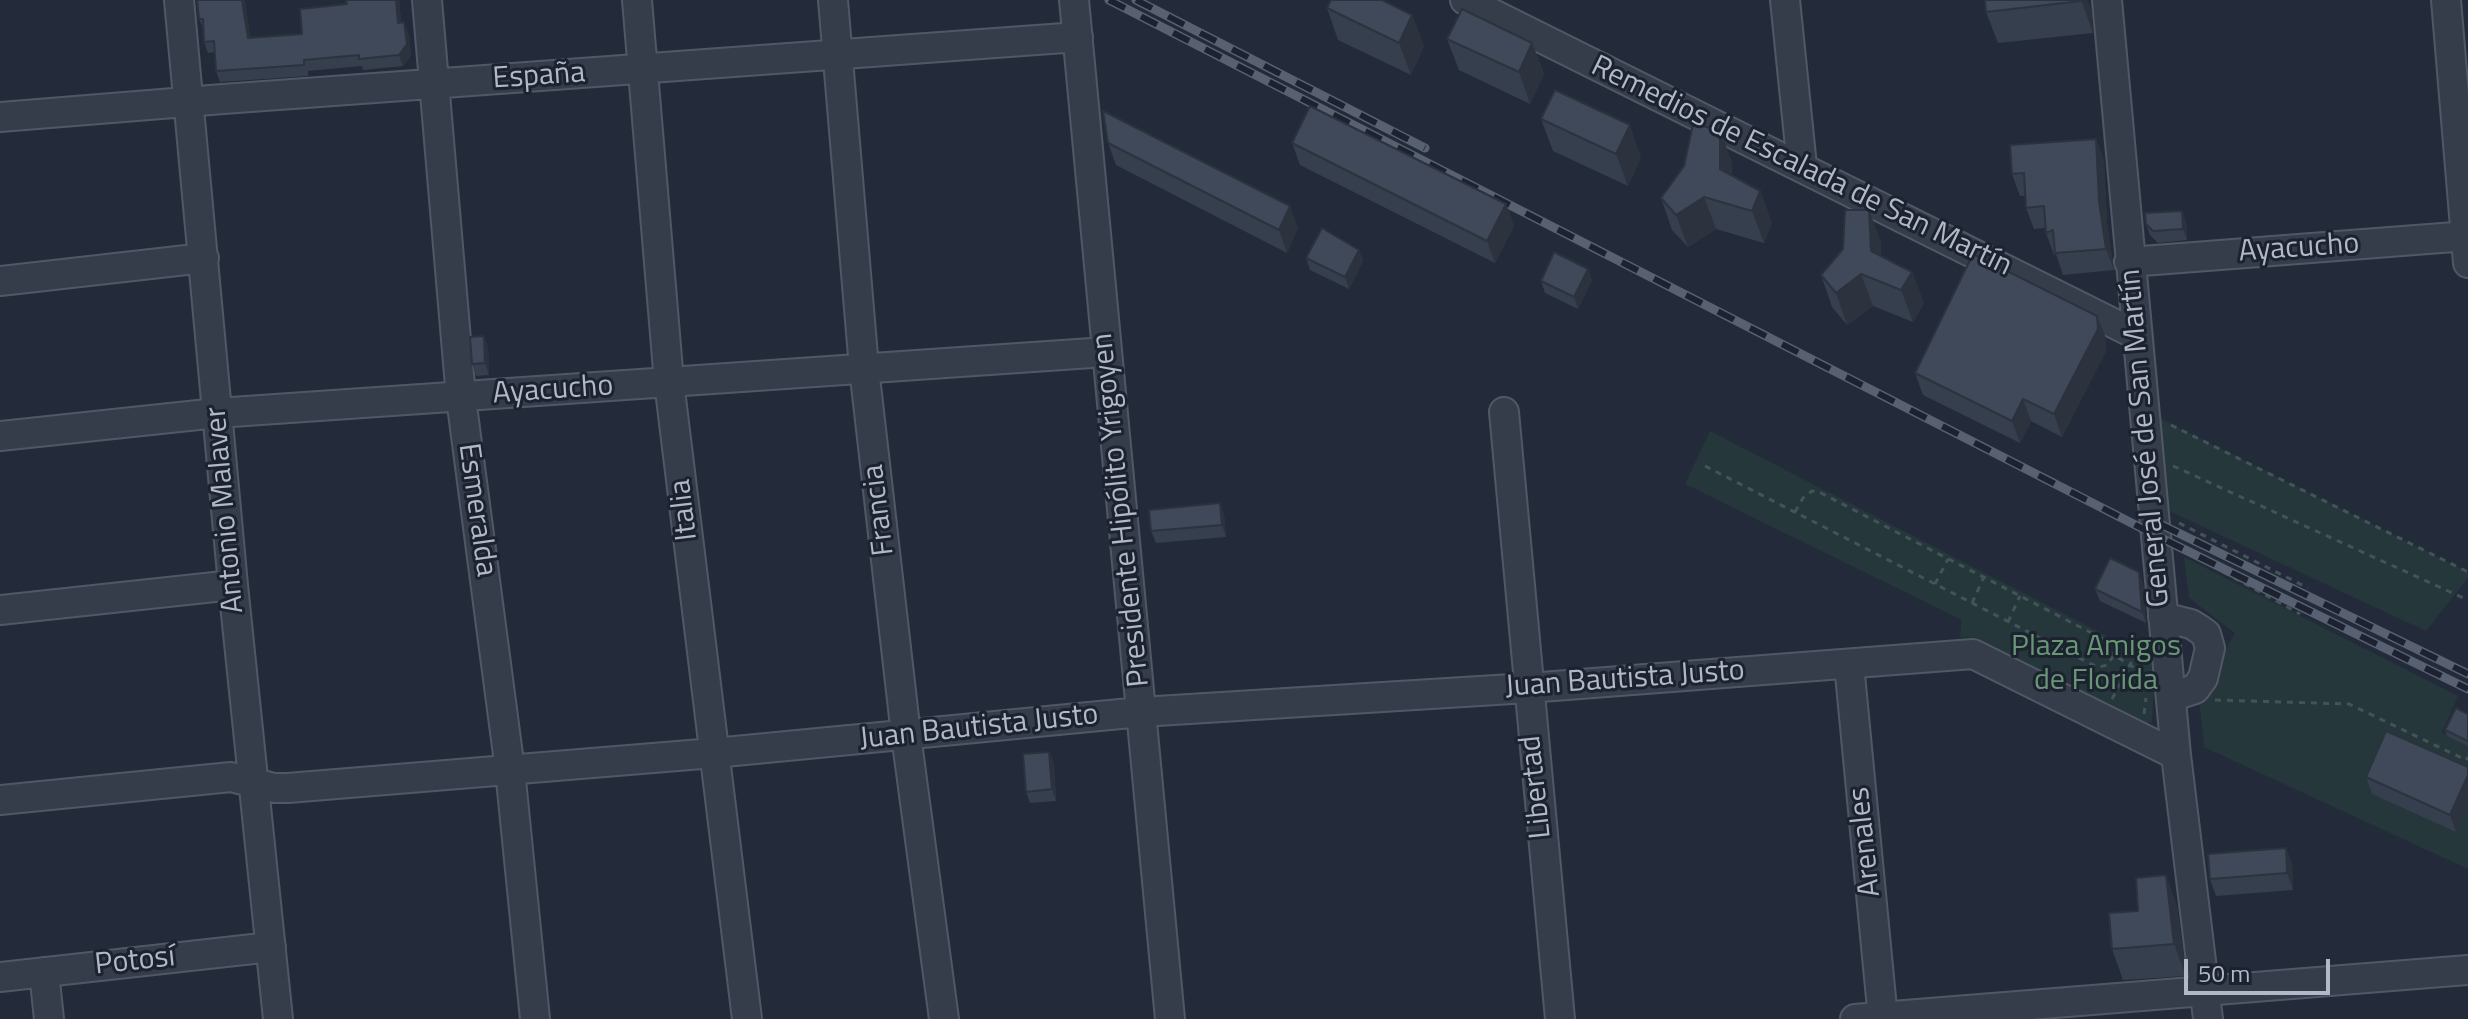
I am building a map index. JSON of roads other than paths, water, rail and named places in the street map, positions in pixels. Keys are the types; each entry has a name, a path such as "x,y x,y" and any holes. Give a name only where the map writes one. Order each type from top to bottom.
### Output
{"street":[{"name":"Antonio Malaver","path":"179,0 252,782 278,1019"},
{"name":"Esmeralda","path":"427,0 461,398 510,770 535,1019"},
{"name":"Italia","path":"637,0 669,382 747,1019"},
{"name":"Francia","path":"833,0 864,368 906,735 944,1019"},
{"name":"Presidente Hipólito Yrigoyen","path":"1074,0 1170,1019"},
{"name":"Remedios de Escalada de San Martín","path":"1465,0 2137,335"},
{"path":"1785,0 1802,166"},
{"name":"General José de San Martín","path":"2107,0 2163,617 2165,689 2208,1019"},
{"path":"2446,0 2467,245"},
{"name":"España","path":"0,117 1078,37"},
{"name":"Ayacucho","path":"2129,262 2467,245"},
{"path":"0,281 204,258"},
{"name":"Ayacucho","path":"0,436 217,413 1106,352"},
{"name":"Libertad","path":"1504,412 1560,1019"},
{"path":"0,610 233,585"},
{"path":"2163,617 2199,629 2206,634 2210,648 2203,678 2195,689 2165,689"},
{"name":"Juan Bautista Justo","path":"0,800 231,777 274,788 714,753 1141,712 1528,688 1973,654 2176,755"},
{"name":"Arenales","path":"1849,664 1883,1018"},
{"name":"Potosí","path":"0,977 271,947"},
{"path":"1855,1019 2468,970"},
{"path":"44,972 49,1019"}],"railway":[{"path":"1109,0 2155,535 2468,689"},
{"path":"1136,0 1425,148"},
{"path":"2162,525 2468,674"}],"park label":[{"name":"Plaza Amigos de Florida","path":"2096,665"}]}
